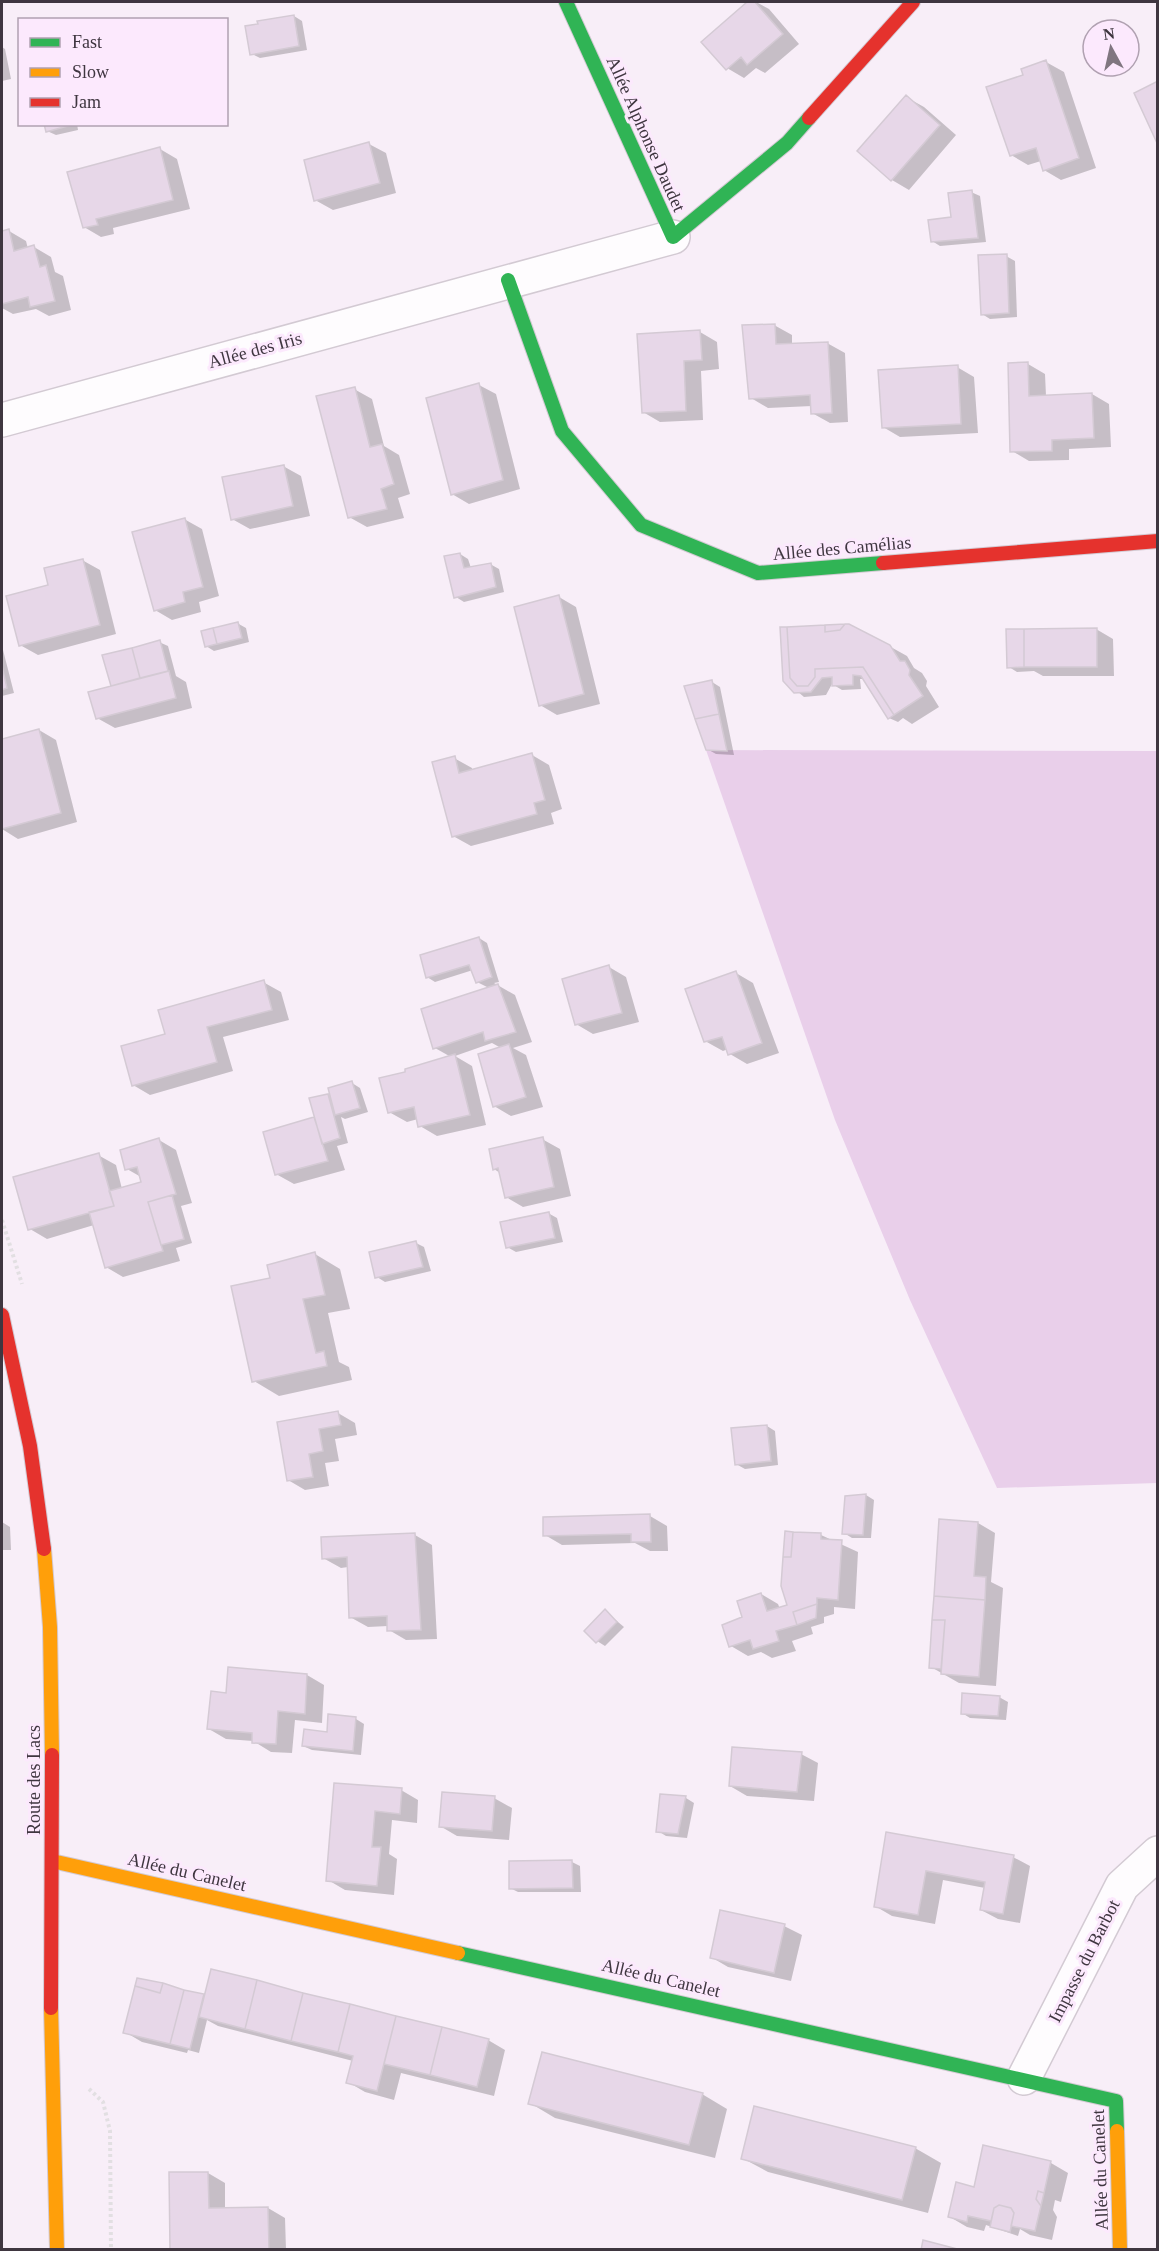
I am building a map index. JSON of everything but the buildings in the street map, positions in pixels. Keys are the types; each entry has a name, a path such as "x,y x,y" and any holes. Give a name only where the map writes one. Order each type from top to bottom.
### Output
{"street":[{"name":"Allée Alphonse Daudet","path":"566,2 673,237 787,143 913,2"},
{"name":"Allée des Iris","path":"2,420 508,280 673,237"},
{"name":"Allée des Camélias","path":"508,280 562,431 640,525 758,573 1158,541"},
{"name":"Route des Lacs","path":"2,1315 28,1436 46,1577 52,1722 51,1958 57,2250"},
{"name":"Impasse du Barbot","path":"1024,2078 1122,1886 1158,1853"},
{"name":"Allée du Canelet","path":"52,1861 1024,2078 1116,2101 1120,2250"}],"shaded area":[{"path":"706,750 1157,751 1157,1483 997,1488 910,1300 835,1120"}],"traffic: fast":[{"path":"566,2 673,237 787,143 809,118"},
{"path":"508,280 562,431 641,525 758,573 883,563"},
{"path":"458,1953 1116,2101 1117,2131"}],"traffic: slow":[{"path":"44,1549 50,1627 52,1755"},
{"path":"52,1861 458,1953"},
{"path":"51,2008 57,2250"},
{"path":"1117,2131 1120,2250"}],"traffic: jam":[{"path":"809,118 913,2"},
{"path":"883,563 1158,541"},
{"path":"2,1315 30,1446 44,1549"},
{"path":"51,2008 52,1755"}]}
